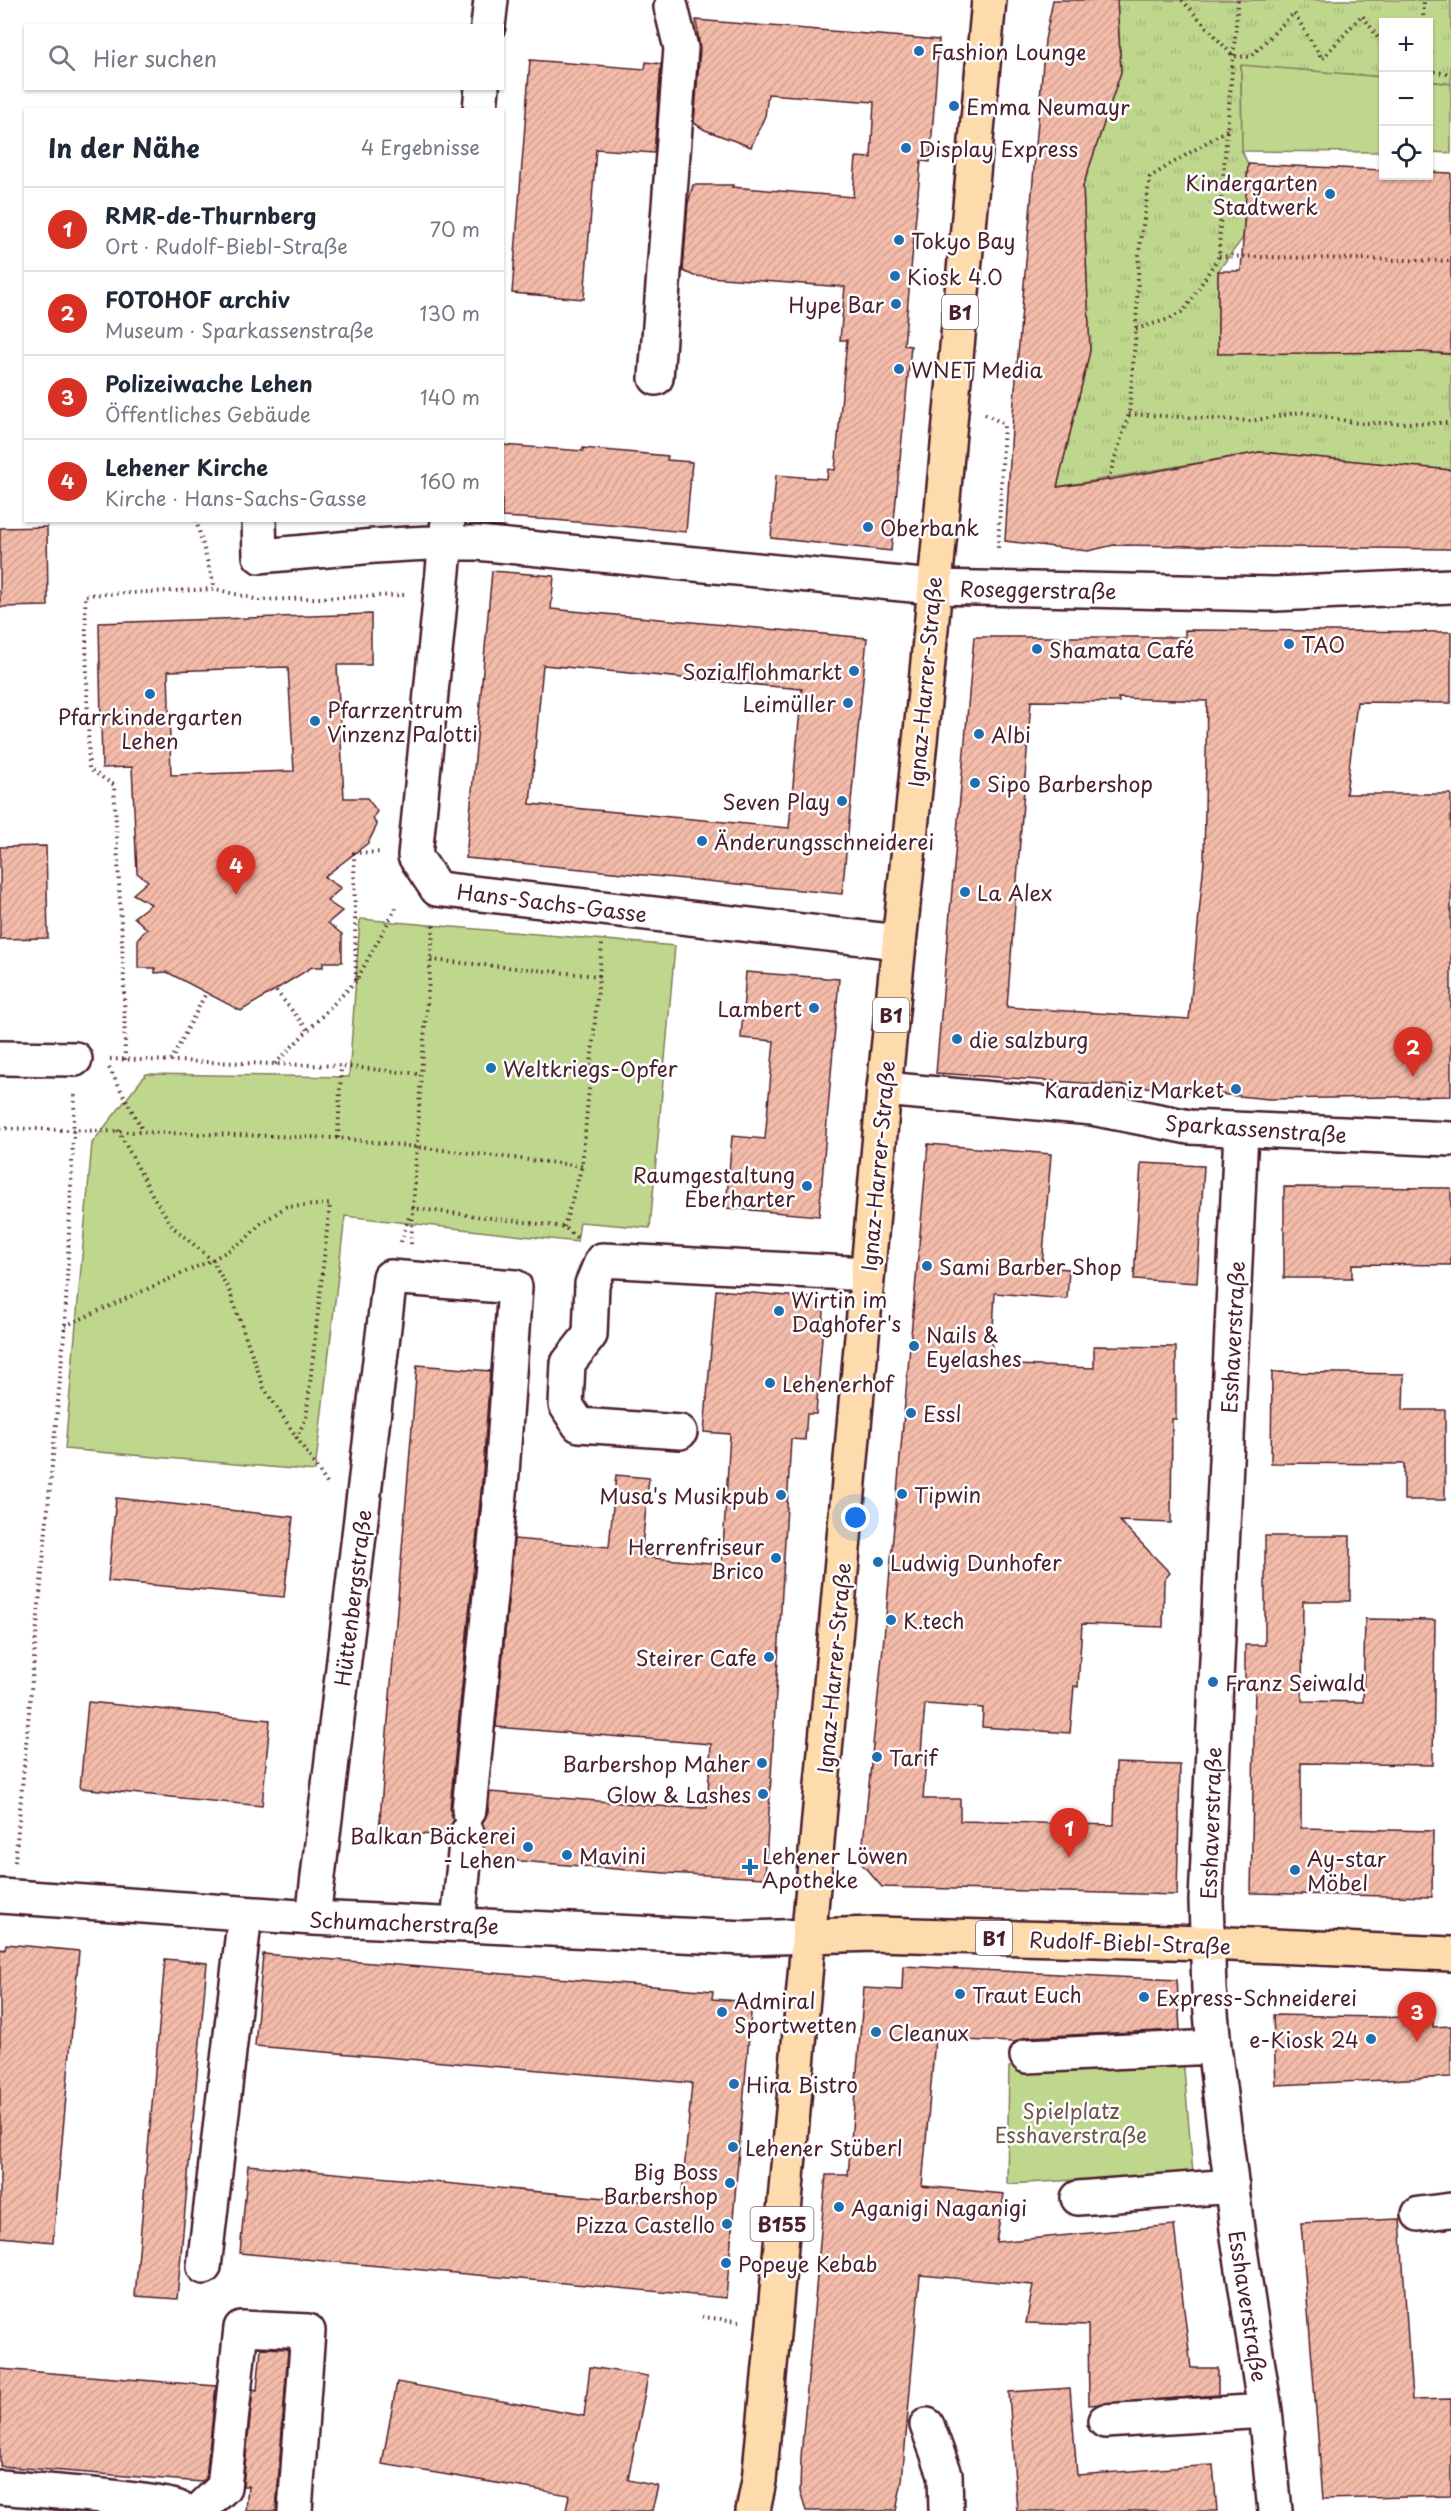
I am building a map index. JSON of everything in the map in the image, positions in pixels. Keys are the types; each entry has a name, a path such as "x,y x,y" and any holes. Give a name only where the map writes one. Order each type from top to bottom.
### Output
{"main road":[{"name":"Ignaz-Harrer-Straße","path":"753,2511 759,2481 884,1089 926,683 933,587 989,0"},
{"name":"Rudolf-Biebl-Straße","path":"809,1936 875,1934 1207,1943 1451,1954"}],"street":[{"path":"488,24 491,0"},
{"path":"657,64 659,46 671,4"},
{"path":"656,378 681,48 671,4"},
{"path":"480,108 482,90"},
{"name":"Roseggerstraße","path":"259,522 260,555 417,542 447,531 477,543 933,587 1275,594 1451,586"},
{"name":"Hans-Sachs-Gasse","path":"447,531 415,856 437,889 898,942"},
{"path":"0,1058 90,1059"},
{"name":"Sparkassenstraße","path":"884,1089 1092,1108 1189,1127 1451,1139"},
{"name":"Esshaverstraße","path":"1241,1131 1207,1890 1207,1943 1214,2047 1265,2411 1275,2511"},
{"path":"680,1432 579,1425 566,1405 568,1363 590,1335 592,1284 603,1260 867,1274"},
{"name":"Hüttenbergstraße","path":"313,1918 390,1277 515,1287 502,1473 458,1924"},
{"name":"Schumacherstraße","path":"0,1896 313,1918 746,1938 809,1936"},
{"path":"204,2267 245,1914"},
{"path":"1027,2056 1214,2047"},
{"path":"1078,2198 1232,2186"},
{"path":"1419,2214 1451,2210"},
{"path":"199,2511 224,2487 241,2328 308,2331 295,2511"},
{"path":"1105,2421 1265,2411"},
{"path":"927,2425 945,2474 946,2511"},
{"path":"0,2487 145,2502 180,2507 185,2511"}],"path":[{"path":"1182,0 1233,56 1250,57 1294,13 1322,60 1362,15 1379,40"},
{"path":"1136,328 1169,320 1184,311 1219,256 1238,0"},
{"path":"1423,18 1424,0"},
{"path":"1433,72 1451,74"},
{"path":"1108,480 1129,414 1139,253 1150,177 1227,130"},
{"path":"1219,256 1451,261"},
{"path":"980,411 1004,424 998,549"},
{"path":"1129,414 1251,421 1301,412 1358,423 1451,423"},
{"path":"197,522 215,589"},
{"path":"125,1060 124,980 114,785 89,769 85,595 215,589 259,600 414,595"},
{"path":"356,981 354,853 390,852"},
{"path":"275,1064 356,981 398,904"},
{"path":"434,918 412,1208 564,1227 603,1260"},
{"path":"564,1227 582,1166 603,932"},
{"path":"431,960 599,976"},
{"path":"276,991 308,1030"},
{"path":"171,1061 206,993"},
{"path":"15,1861 65,1326 75,1128 90,1059 341,1066 421,1074"},
{"path":"338,1138 341,1066"},
{"path":"113,1075 143,1131"},
{"path":"0,1128 75,1128 338,1138 582,1166"},
{"path":"117,1130 154,1198 174,1228 212,1260 230,1290 264,1389 333,1493"},
{"path":"65,1326 212,1260 244,1241 260,1224 286,1207 330,1204 306,1419 296,1437"}],"green space":[{"path":"1117,0 1451,0 1451,84 1433,82 1433,18 1379,18 1379,77 1241,66 1242,151 1248,164 1243,238 1218,271 1218,353 1422,352 1451,355 1451,470 1260,452 1057,487 1090,351 1083,186 1121,72"},
{"path":"1241,65 1379,77 1379,152 1242,151"},
{"path":"1433,82 1451,84 1451,153 1433,152"},
{"path":"360,919 675,946 650,1228 580,1222 577,1242 345,1216 315,1471 65,1449 92,1143 146,1074 349,1077"},
{"name":"Spielplatz Esshaverstraße","path":"1183,2058 1193,2173 1007,2184 1009,2067"}],"building":[{"path":"1053,0 1117,0 1121,72 1083,186 1090,351 1057,487 1260,452 1451,470 1451,549 1114,545 1088,551 1005,541 1013,413 1045,40"},
{"path":"696,20 939,40 930,162 921,161 904,345 911,346 891,551 771,538 776,475 827,479 828,469 835,470 847,340 840,340 845,287 694,276 683,271 688,203 693,185 733,185 732,187 853,197 856,157 871,158 874,102 768,94 765,116 751,147 705,130 694,123 700,49"},
{"path":"530,60 645,69 646,62 661,64 654,153 596,149 584,299 512,293"},
{"path":"1248,164 1379,170 1379,180 1433,180 1433,172 1451,173 1451,354 1422,352 1218,354 1218,271 1241,271"},
{"path":"504,445 583,451 583,448 668,456 667,460 692,462 686,532 504,517"},
{"path":"47,527 48,606 0,607 0,528"},
{"path":"492,571 554,576 551,609 867,638 842,894 466,858","holes":["543,665 802,689 789,828 530,804"]},
{"path":"371,614 371,665 337,665 344,798 367,798 377,811 373,819 377,825 368,843 324,877 341,888 327,901 342,911 328,923 342,934 342,962 323,962 323,967 312,967 241,1011 167,972 155,973 155,968 138,968 138,938 147,929 134,917 151,904 133,894 148,881 137,873 132,767 102,768 99,623","holes":["288,667 294,771 171,775 168,671"]},
{"path":"1185,630 1451,632 1451,703 1357,702 1346,794 1451,794 1451,1096 1269,1099 1158,1088 936,1073 974,637 1185,637","holes":["1118,698 1207,701 1204,862 1189,1019 1007,1007 1031,701 1119,702"]},
{"path":"46,846 48,938 0,939 0,847"},
{"path":"746,972 839,979 819,1216 726,1208 732,1136 765,1139 774,1041 741,1038"},
{"path":"928,1144 1051,1154 1042,1267 1069,1269 1067,1299 995,1293 991,1364 1094,1368 1094,1346 1176,1347 1176,1419 1172,1419 1171,1523 1120,1521 1170,1573 1164,1580 1163,1627 1082,1624 1078,1687 1074,1686 1070,1733 982,1727 983,1708 925,1704 921,1753 926,1758 923,1799 960,1799 960,1821 1114,1825 1116,1763 1180,1765 1177,1895 882,1887 861,1863 885,1627"},
{"path":"1141,1163 1204,1166 1197,1283 1134,1279"},
{"path":"1284,1187 1451,1188 1451,1265 1352,1264 1352,1278 1284,1278"},
{"path":"716,1290 825,1299 816,1414 807,1414 805,1440 791,1439 765,1878 665,1873 483,1858 486,1834 482,1823 488,1812 490,1792 707,1808 711,1744 496,1727 514,1539 609,1547 616,1475 649,1478 641,1557 722,1564 730,1434 704,1432"},
{"path":"417,1365 490,1371 483,1471 450,1808 454,1820 448,1836 379,1831"},
{"path":"1272,1372 1404,1374 1403,1410 1445,1410 1445,1500 1404,1500 1404,1464 1271,1463"},
{"path":"116,1498 293,1517 284,1597 108,1581"},
{"path":"1265,1536 1350,1536 1350,1601 1303,1601 1302,1701 1363,1702 1365,1619 1435,1620 1433,1765 1301,1763 1301,1828 1433,1831 1432,1897 1251,1893 1255,1687 1245,1687 1245,1645 1265,1645"},
{"path":"88,1702 270,1720 262,1806 80,1788"},
{"path":"6,1944 79,1951 53,2242 0,2237 0,1949 5,1950"},
{"path":"263,1954 713,1991 712,1999 752,2002 726,2298 240,2253 248,2165 681,2205 692,2083 255,2046"},
{"path":"165,1959 207,1963 177,2299 135,2296"},
{"path":"903,1966 1177,1980 1180,2030 1026,2037 1015,2042 935,2039 922,2186 1004,2194 996,2242 1174,2225 1191,2368 1218,2368 1218,2395 1089,2405 1088,2325 1026,2323 1033,2285 920,2275 902,2481 896,2511 806,2511 800,2492 801,2457 826,2175 848,2175 864,1988 902,1990"},
{"path":"1273,2015 1433,2018 1433,2027 1451,2026 1451,2077 1276,2085"},
{"path":"1400,2219 1412,2400 1451,2399 1451,2496 1323,2499 1301,2223"},
{"path":"261,2348 288,2349 276,2511 246,2511 248,2486 243,2486 253,2389 257,2390"},
{"path":"590,2367 648,2376 628,2480 658,2486 652,2511 566,2511 569,2495 382,2464 397,2382 584,2416"},
{"path":"0,2369 216,2386 206,2478 202,2482 0,2466"},
{"path":"1070,2388 1077,2475 1213,2465 1217,2511 1017,2511 1009,2392"}],"place":[{"name":"Fashion Lounge","path":"919,51"},
{"name":"Emma Neumayr","path":"954,106"},
{"name":"Display Express","path":"906,148"},
{"name":"Kindergarten Stadtwerk","path":"1330,194"},
{"name":"Tokyo Bay","path":"899,240"},
{"name":"Kiosk 4.0","path":"895,276"},
{"name":"Hype Bar","path":"896,304"},
{"name":"WNET Media","path":"899,369"},
{"name":"Oberbank","path":"868,527"},
{"name":"TAO","path":"1289,644"},
{"name":"Shamata Café","path":"1037,649"},
{"name":"Sozialflohmarkt","path":"854,671"},
{"name":"Pfarrkindergarten Lehen","path":"150,694"},
{"name":"Leimüller","path":"848,703"},
{"name":"Pfarrzentrum Vinzenz Palotti","path":"315,721"},
{"name":"Albi","path":"979,734"},
{"name":"Sipo Barbershop","path":"975,783"},
{"name":"Seven Play","path":"842,801"},
{"name":"Änderungsschneiderei","path":"702,841"},
{"name":"La Alex","path":"965,892"},
{"name":"Lehener Kirche","path":"236,895"},
{"name":"Lambert","path":"814,1008"},
{"name":"die salzburg","path":"957,1039"},
{"name":"Weltkriegs-Opfer","path":"491,1068"},
{"name":"FOTOHOF archiv","path":"1413,1077"},
{"name":"Karadeniz Market","path":"1236,1089"},
{"name":"Raumgestaltung Eberharter","path":"807,1186"},
{"name":"Sami Barber Shop","path":"927,1266"},
{"name":"Wirtin im Daghofer's","path":"779,1311"},
{"name":"Nails & Eyelashes","path":"914,1346"},
{"name":"Lehenerhof","path":"770,1383"},
{"name":"Essl","path":"911,1413"},
{"name":"Tipwin","path":"902,1494"},
{"name":"Musa's Musikpub","path":"781,1495"},
{"name":"Herrenfriseur Brico","path":"776,1558"},
{"name":"Ludwig Dunhofer","path":"878,1562"},
{"name":"K.tech","path":"891,1620"},
{"name":"Steirer Cafe","path":"769,1657"},
{"name":"Franz Seiwald","path":"1213,1682"},
{"name":"Tarif","path":"877,1757"},
{"name":"Barbershop Maher","path":"762,1763"},
{"name":"Glow & Lashes","path":"763,1794"},
{"name":"Balkan Bäckerei - Lehen","path":"528,1847"},
{"name":"Mavini","path":"567,1855"},
{"name":"RMR-de-Thurnberg","path":"1069,1858"},
{"name":"Lehener Löwen Apotheke","path":"750,1867"},
{"name":"Ay-star Möbel","path":"1295,1870"},
{"name":"Traut Euch","path":"960,1994"},
{"name":"Express-Schneiderei","path":"1144,1997"},
{"name":"Admiral Sportwetten","path":"722,2012"},
{"name":"Cleanux","path":"876,2032"},
{"name":"e-Kiosk 24","path":"1371,2039"},
{"name":"Polizeiwache Lehen","path":"1417,2042"},
{"name":"Hira Bistro","path":"734,2084"},
{"name":"Lehener Stüberl","path":"733,2147"},
{"name":"Big Boss Barbershop","path":"730,2183"},
{"name":"Aganigi Naganigi","path":"839,2207"},
{"name":"Pizza Castello","path":"727,2224"},
{"name":"Popeye Kebab","path":"726,2263"}]}
